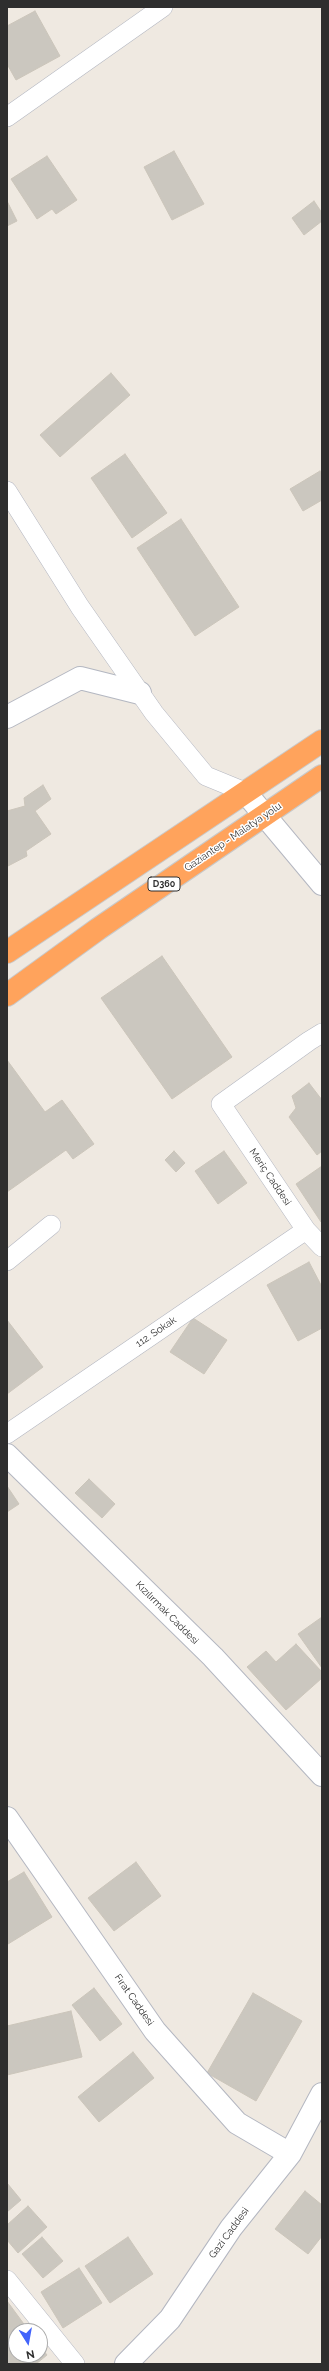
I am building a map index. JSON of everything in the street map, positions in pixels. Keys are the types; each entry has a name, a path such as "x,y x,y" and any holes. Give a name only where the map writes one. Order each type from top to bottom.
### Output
{"highway":[{"path":"7,952 322,740"},
{"name":"Gaziantep - Malatya yolu","path":"7,995 98,929 322,776"}],"street":[{"path":"7,117 163,7"},
{"path":"7,491 80,607 140,693 206,776 246,792 264,816 322,884"},
{"path":"7,718 80,678 140,693"},
{"name":"Meriç Caddesi","path":"316,1237 221,1104 322,1033"},
{"path":"7,1261 51,1225"},
{"name":"112. Sokak","path":"7,1434 316,1237"},
{"name":"Kızılırmak Caddesi","path":"7,1455 213,1657 322,1775"},
{"name":"Fırat Caddesi","path":"7,1818 155,2031 236,2123 290,2154"},
{"name":"Gazi Caddesi","path":"126,2364 170,2319 231,2228 290,2154 322,2094"},
{"path":"7,2280 76,2364"}],"building":[{"path":"35,11 60,56 16,80 7,64 7,26"},
{"path":"174,151 204,204 172,220 144,167"},
{"path":"47,156 77,200 56,214 52,209 37,219 11,179"},
{"path":"7,201 17,221 7,226"},
{"path":"314,201 322,213 322,221 304,235 292,218"},
{"path":"111,373 130,395 60,457 40,435"},
{"path":"125,454 167,513 132,538 91,478"},
{"path":"320,471 322,475 322,500 303,511 290,489"},
{"path":"181,519 239,607 195,636 137,548"},
{"path":"43,785 51,799 35,811 51,834 26,851 27,856 8,866 7,811 25,806 24,798"},
{"path":"162,956 232,1057 172,1099 101,998"},
{"path":"7,1060 45,1112 62,1100 94,1144 73,1159 66,1150 7,1192"},
{"path":"309,1083 322,1100 322,1151 317,1155 289,1117 296,1108 292,1096"},
{"path":"174,1151 185,1163 176,1172 165,1160"},
{"path":"224,1151 247,1183 218,1204 195,1171"},
{"path":"322,1166 322,1222 321,1222 296,1184"},
{"path":"309,1262 322,1287 322,1328 298,1341 267,1285"},
{"path":"193,1318 227,1340 204,1374 170,1352"},
{"path":"7,1320 43,1367 7,1394"},
{"path":"89,1479 115,1504 102,1518 75,1493"},
{"path":"7,1486 19,1504 7,1512"},
{"path":"322,1617 322,1668 298,1634"},
{"path":"296,1644 322,1672 322,1678 286,1710 247,1667 266,1651 276,1662"},
{"path":"136,1862 161,1896 114,1931 88,1898"},
{"path":"24,1872 52,1917 8,1944 7,1882"},
{"path":"94,1988 122,2024 100,2041 72,2005"},
{"path":"253,1993 302,2021 256,2101 207,2073"},
{"path":"71,2011 82,2057 7,2075 7,2026"},
{"path":"133,2052 154,2078 99,2122 78,2097"},
{"path":"7,2183 21,2200 7,2212"},
{"path":"305,2191 322,2205 322,2236 308,2254 275,2229"},
{"path":"28,2206 47,2227 18,2253 7,2240 7,2225"},
{"path":"42,2237 63,2261 43,2278 22,2254"},
{"path":"128,2237 153,2274 110,2303 85,2266"},
{"path":"79,2268 102,2303 63,2328 41,2292"},
{"path":"7,2301 23,2323 8,2323 8,2363 37,2363 7,2364"}]}
